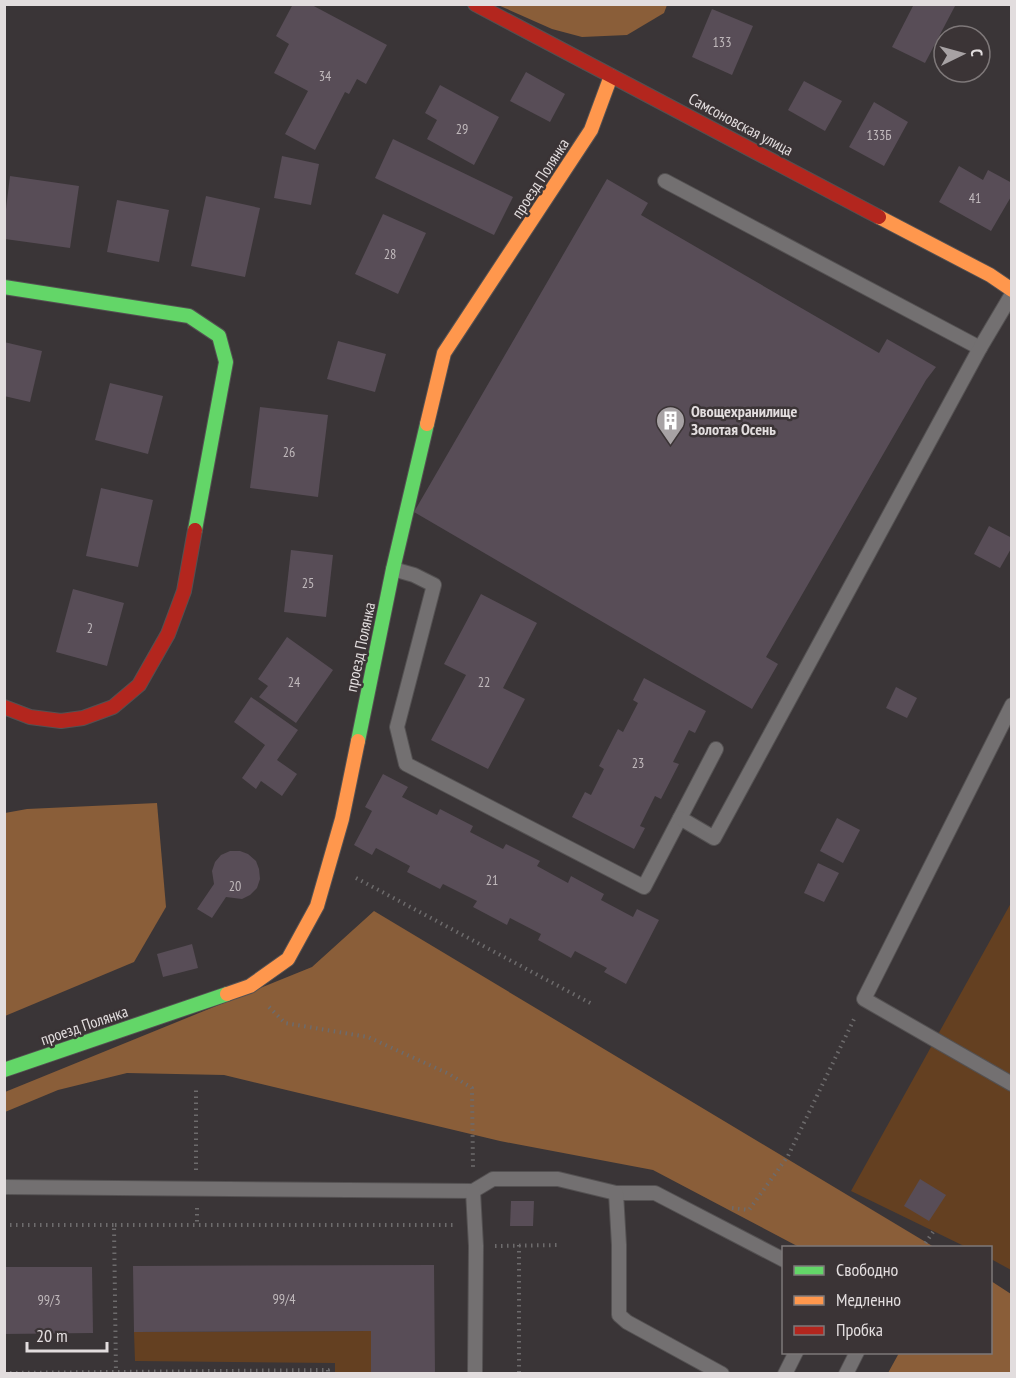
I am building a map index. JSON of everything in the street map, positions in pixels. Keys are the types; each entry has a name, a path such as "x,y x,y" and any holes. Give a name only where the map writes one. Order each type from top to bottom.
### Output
{"street":[{"name":"Самсоновская улица","path":"475,4 990,275 1011,292"},
{"name":"проезд Полянка","path":"4,1070 250,986 288,959 317,906 342,819 393,569 444,353 591,130 610,76"},
{"path":"4,287 189,316 219,336 226,362 184,591 168,634 139,685 113,707 83,718 62,721 30,717 4,707"}],"lane":[{"path":"665,181 980,348"},
{"path":"680,818 714,838 1011,292"},
{"path":"393,569 414,575 434,585 397,727 406,764 644,887 716,749"},
{"path":"1011,705 864,999 1011,1084"},
{"path":"4,1187 473,1191 493,1179 558,1179 616,1193 655,1193 782,1259"},
{"path":"473,1191 476,1246 475,1374"},
{"path":"616,1193 619,1315 627,1322 722,1374"},
{"path":"785,1374 795,1354"},
{"path":"846,1374 856,1354"}],"path":[{"path":"329,863 592,1004"},
{"path":"250,986 285,1023 368,1037 449,1074 472,1088 473,1191"},
{"path":"749,1210 788,1156 864,999"},
{"path":"196,1088 197,1225"},
{"path":"4,1225 457,1225 458,1246 559,1245"},
{"path":"114,1225 116,1373"},
{"path":"923,1246 933,1232"},
{"path":"519,1245 519,1374"},
{"path":"4,1373 328,1370 328,1374"}],"shaded area":[{"path":"498,5 667,5 664,13 627,35 582,37 552,29"},
{"path":"157,803 166,907 134,962 5,1016 5,813 27,809"},
{"path":"1011,903 1011,1270 992,1260 992,1246 964,1246 851,1191"},
{"path":"374,911 932,1246 797,1246 653,1170 500,1141 224,1075 127,1073 58,1090 5,1112 5,1092 312,967"},
{"path":"992,1282 1011,1294 1011,1373 888,1373 898,1354 992,1354"},
{"path":"371,1331 371,1373 335,1373 335,1363 135,1361 134,1332"}],"building":[{"path":"293,4 310,4 387,45 366,84 357,79 349,94 345,92 315,150 285,134 308,91 274,73 289,44 276,36"},
{"path":"914,4 955,6 946,24 932,24 932,50 925,63 892,47"},
{"path":"712,9 753,26 732,75 692,57"},
{"path":"526,72 565,94 550,122 510,101"},
{"path":"804,81 842,101 825,131 788,110"},
{"path":"440,85 499,117 474,165 427,139 437,120 425,113"},
{"path":"874,102 908,122 884,166 849,147"},
{"path":"393,139 513,197 494,235 375,178"},
{"path":"282,156 319,164 311,205 274,198"},
{"path":"959,166 983,180 988,170 1012,183 1012,195 991,231 939,202"},
{"path":"10,176 79,186 70,248 5,239"},
{"name":"Овощехранилище Золотая Осень","path":"607,179 648,203 641,215 879,353 887,339 936,367 926,380 766,657 778,664 752,709 414,512"},
{"path":"206,196 260,208 245,277 191,266"},
{"path":"117,200 169,210 159,262 107,252"},
{"path":"383,214 426,233 398,294 355,274"},
{"path":"338,341 386,354 375,392 327,379"},
{"path":"4,342 42,351 30,402 4,396"},
{"path":"110,383 163,396 148,454 95,440"},
{"path":"260,407 328,415 318,497 250,488"},
{"path":"101,488 153,500 138,567 86,556"},
{"path":"989,526 1012,538 1012,547 1000,568 974,554"},
{"path":"291,550 333,555 326,617 284,612"},
{"path":"73,589 124,603 107,666 56,652"},
{"path":"481,594 537,623 503,688 525,699 488,769 431,740 466,675 444,664"},
{"path":"287,637 333,670 296,723 259,697 268,686 258,679"},
{"path":"644,678 706,711 695,733 689,730 673,762 679,764 661,799 655,796 640,826 645,828 634,849 572,817 585,792 591,795 604,769 599,766 618,729 623,732 638,703 633,700"},
{"path":"896,687 917,698 907,718 886,708"},
{"path":"251,697 298,730 277,760 297,774 282,796 261,781 256,789 242,778 265,745 234,722"},
{"path":"383,774 408,787 402,797 437,815 440,809 473,826 470,832 503,849 506,844 540,861 537,866 568,883 571,876 604,894 601,900 633,917 637,909 659,920 626,984 604,972 607,968 575,951 571,958 538,940 541,934 510,918 507,925 473,907 477,901 443,884 440,889 407,872 410,866 376,848 372,855 354,845 372,811 365,807"},
{"path":"837,818 860,830 843,863 820,851"},
{"path":"230,851 248,854 256,861 260,879 257,888 250,895 242,899 226,897 212,918 197,909 214,884 212,871 215,862 221,855"},
{"path":"818,863 839,873 824,902 804,893"},
{"path":"192,944 198,968 163,977 157,954"},
{"path":"920,1179 946,1195 929,1221 904,1206"},
{"path":"511,1201 534,1201 533,1226 510,1226"},
{"path":"434,1265 435,1374 371,1374 371,1331 134,1332 133,1266"},
{"path":"4,1267 92,1267 93,1333 4,1334"}],"traffic: fast":[{"path":"4,287 189,316 219,336 226,362 195,530"},
{"path":"358,741 393,569 427,424"},
{"path":"4,1070 227,994"}],"traffic: slow":[{"path":"427,424 444,353 591,130 611,76"},
{"path":"879,217 990,275 1012,290"},
{"path":"227,994 250,986 288,959 317,906 342,819 358,741"}],"traffic: jam":[{"path":"475,4 879,217"},
{"path":"4,707 30,717 61,721 83,718 113,707 139,685 168,634 184,591 195,530"}],"place":[{"name":"Овощехранилище Золотая Осень","path":"670,446"}]}
